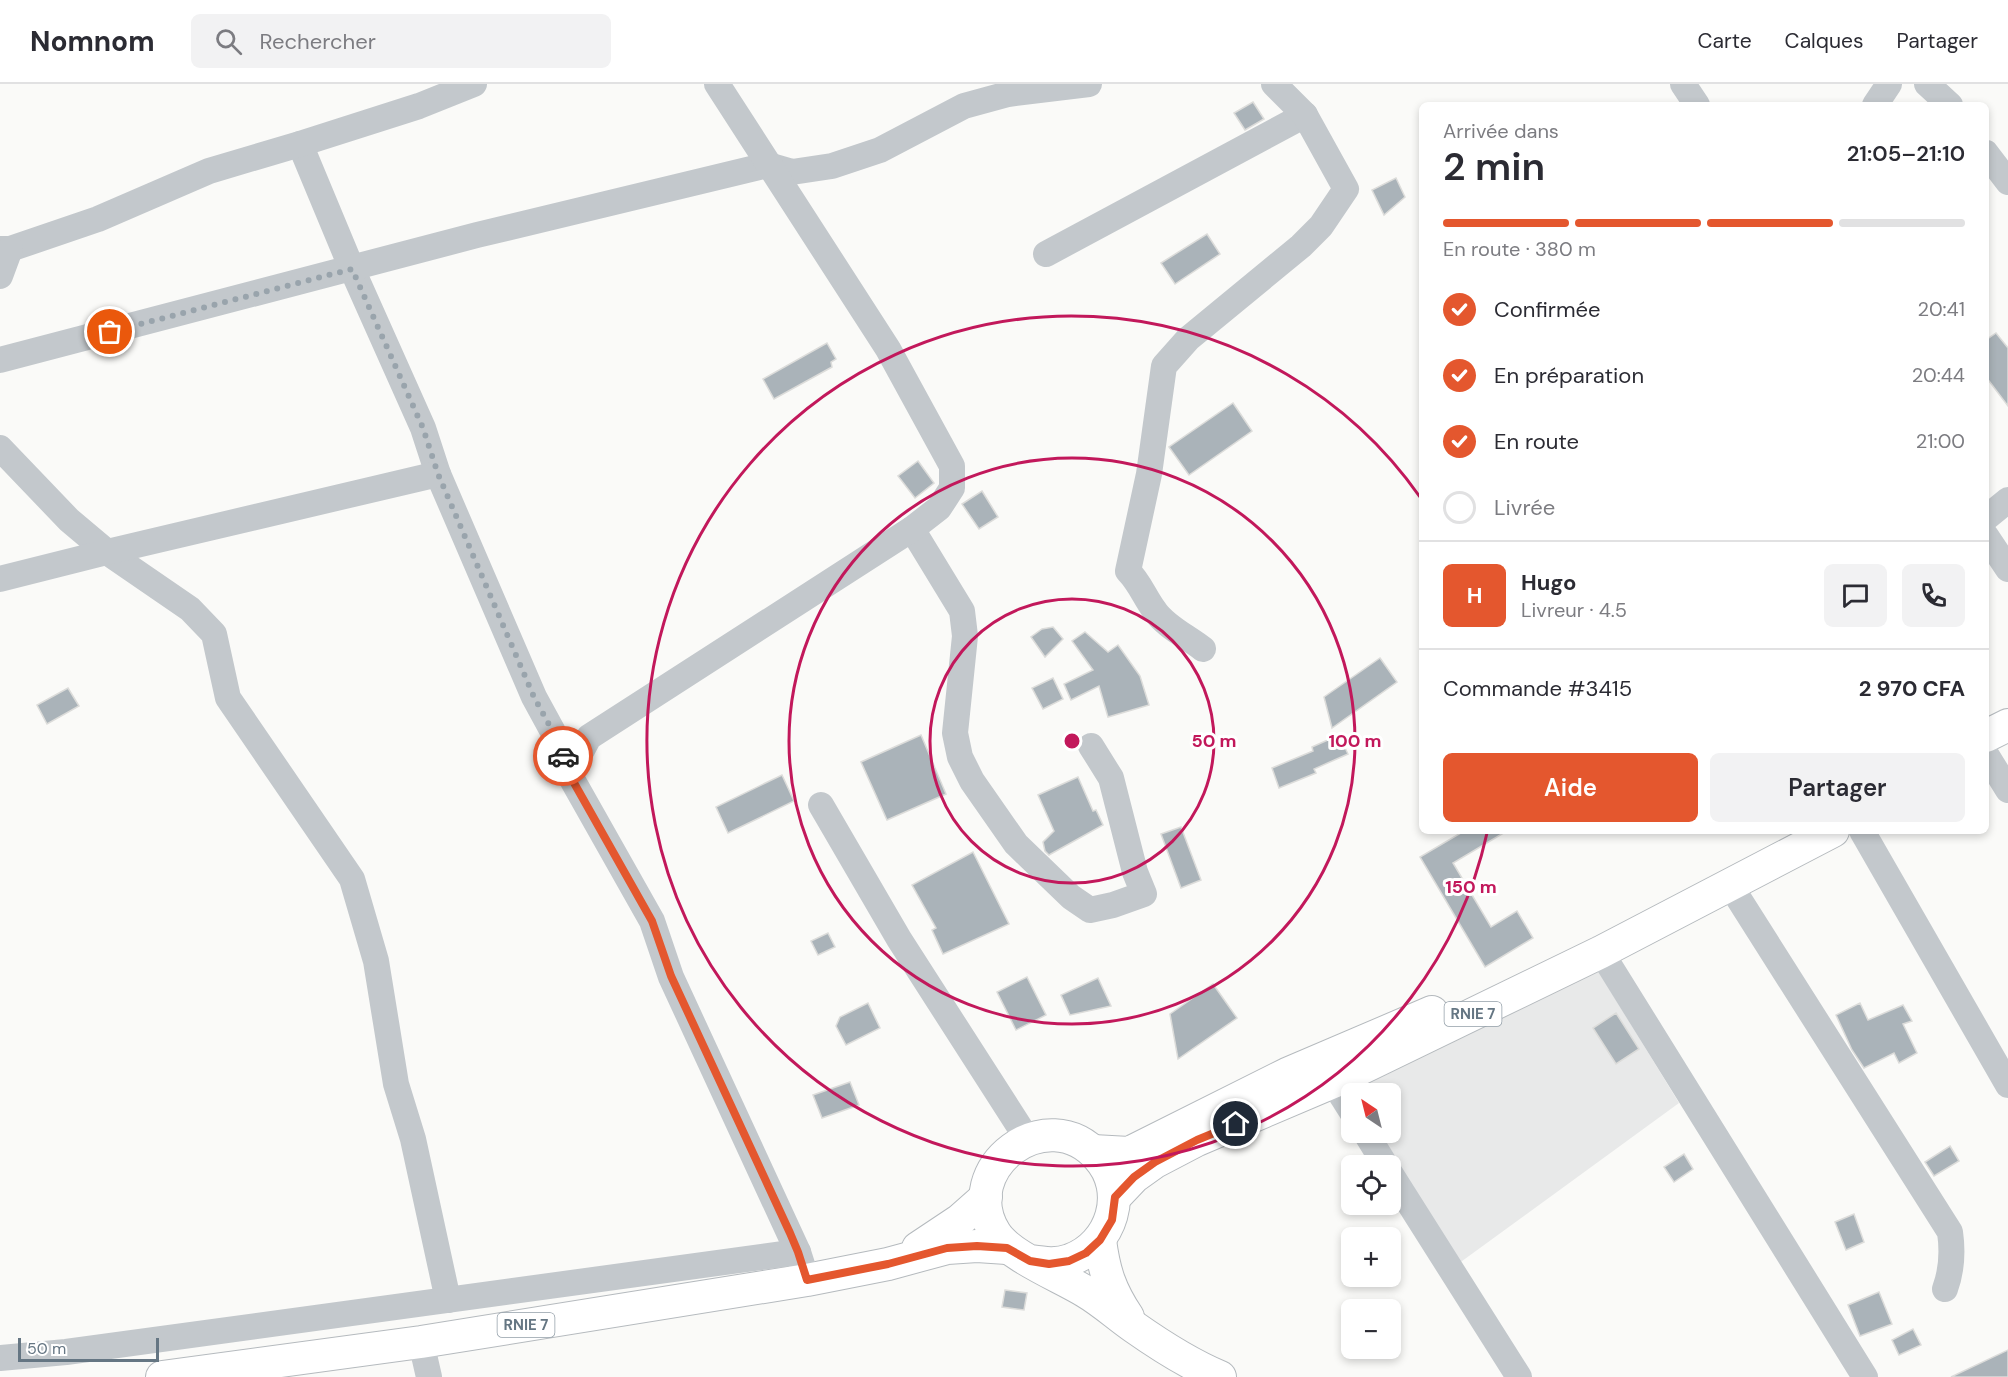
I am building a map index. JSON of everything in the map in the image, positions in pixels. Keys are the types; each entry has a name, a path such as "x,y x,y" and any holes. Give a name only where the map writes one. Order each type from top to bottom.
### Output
{"main road":[{"path":"1989,734 2008,725"},
{"path":"1989,755 2008,746"},
{"name":"RNIE 7","path":"1093,1151 1129,1154 1287,1074 1427,1014 1693,887 1796,834"},
{"name":"RNIE 7","path":"1115,1197 1134,1177 1197,1140 1333,1082 1601,952 1827,834"},
{"name":"RNIE 7","path":"162,1377 421,1342 803,1266 888,1264 947,1248 977,1246 1019,1254 1049,1264 1069,1261 1086,1253 1100,1240 1112,1220 1115,1197 1112,1179 1105,1164 1093,1151 1075,1140 1055,1135 1035,1137 1016,1145 1000,1159 990,1177 986,1197 988,1216 995,1233 1019,1254"},
{"name":"RNIE 7","path":"888,1264 934,1239 986,1197"},
{"path":"1100,1240 1103,1267 1110,1286 1135,1328"},
{"path":"1019,1254 1089,1294 1135,1328 1198,1367 1220,1377"}],"street":[{"path":"0,276 5,249 98,219 209,171 419,106 474,84"},
{"path":"569,774 589,737 912,529 939,508 952,488 952,466 888,349 717,84"},
{"path":"0,360 477,235 768,165 792,172 832,166 880,150 964,106 1008,94 1089,84"},
{"path":"1203,650 1184,634 1172,628 1155,611 1137,580 1128,571 1149,474 1164,366 1174,352 1188,339 1301,246 1321,226 1346,189 1305,115 1274,84"},
{"path":"1683,84 1695,102"},
{"path":"1877,102 1889,84"},
{"path":"1927,84 1947,102"},
{"path":"1046,254 1305,115"},
{"path":"0,1358 78,1350 448,1300 803,1266 671,976 652,921 569,774 558,741 534,697 438,474 423,428 352,269 300,144"},
{"path":"1989,157 2008,182"},
{"path":"0,448 69,520 107,552 190,609 214,633 228,698 352,879 376,961 396,1084 413,1138 448,1300"},
{"path":"0,579 438,474"},
{"path":"1989,516 2008,500"},
{"path":"912,529 962,611 965,636 955,733 960,757 972,781 1016,844 1071,897 1090,910 1144,894 1135,872 1111,778 1091,746"},
{"path":"1989,540 2008,569"},
{"path":"1989,761 2008,790"},
{"path":"821,805 899,939 1028,1140"},
{"path":"1864,834 2008,1085"},
{"path":"1730,885 1950,1233 1951,1273 1945,1289"},
{"path":"1601,952 1865,1377"},
{"path":"1333,1082 1341,1095"},
{"path":"1401,1190 1519,1377"},
{"path":"421,1342 429,1377"}],"shaded area":[{"path":"1597,969 1679,1103 1458,1264 1401,1173 1401,1155 1390,1155 1382,1143 1401,1143 1401,1083 1366,1083"}],"building":[{"path":"1253,102 1264,119 1245,130 1234,113"},
{"path":"1396,178 1405,197 1384,215 1372,190"},
{"path":"1207,234 1220,254 1175,284 1161,263"},
{"path":"1996,333 2008,348 2008,406 1989,381 1989,338"},
{"path":"827,343 836,359 831,362 832,367 774,399 763,379"},
{"path":"1233,403 1252,431 1189,475 1169,447"},
{"path":"918,461 934,483 915,498 898,476"},
{"path":"982,491 998,517 979,529 962,504"},
{"path":"1053,627 1063,639 1045,657 1031,637 1042,629"},
{"path":"1085,632 1108,652 1118,645 1140,676 1149,705 1108,717 1099,686 1071,700 1064,684 1093,670 1072,641"},
{"path":"1380,658 1397,682 1332,728 1324,697"},
{"path":"1053,678 1063,699 1043,709 1032,688"},
{"path":"68,688 79,706 47,724 37,705"},
{"path":"921,735 946,794 887,820 861,762"},
{"path":"1339,735 1348,754 1314,769 1316,773 1279,788 1272,768 1313,751 1312,747"},
{"path":"782,775 794,801 728,833 716,807"},
{"path":"1078,777 1093,811 1096,810 1103,825 1049,855 1045,851 1043,842 1054,831 1038,795"},
{"path":"1181,827 1201,880 1181,888 1161,834"},
{"path":"1459,834 1502,834 1453,863 1491,927 1517,911 1533,938 1485,967 1420,857"},
{"path":"973,852 1009,924 943,954 932,930 936,928 912,885"},
{"path":"828,933 835,947 818,955 811,941"},
{"path":"1027,977 1046,1015 1016,1030 997,992"},
{"path":"1098,978 1111,1006 1070,1015 1061,995"},
{"path":"1213,984 1237,1018 1178,1059 1170,1014"},
{"path":"868,1003 880,1028 846,1045 836,1026 840,1017"},
{"path":"1860,1003 1868,1020 1903,1005 1912,1021 1903,1024 1917,1053 1899,1063 1894,1053 1864,1068 1852,1050 1836,1015"},
{"path":"1616,1013 1639,1049 1616,1064 1593,1028"},
{"path":"850,1082 859,1105 822,1118 813,1095"},
{"path":"1950,1146 1959,1161 1934,1176 1925,1162"},
{"path":"1684,1154 1693,1169 1674,1182 1664,1167"},
{"path":"1854,1214 1864,1242 1846,1250 1835,1222"},
{"path":"1005,1290 1027,1293 1024,1310 1002,1307"},
{"path":"1879,1292 1892,1324 1860,1336 1848,1305"},
{"path":"1913,1329 1921,1345 1899,1355 1892,1340"},
{"path":"2008,1350 2008,1377 1951,1377"}],"way so far":[{"path":"110,332 352,269 423,428 438,474 534,697 558,741 563,756"}],"route":[{"path":"563,756 569,774 652,921 671,976 790,1233 807,1280 888,1264 947,1248 977,1246 1007,1248 1030,1261 1049,1264 1069,1261 1086,1253 1100,1240 1112,1220 1115,1197 1134,1177 1155,1162 1197,1140 1236,1124"}]}
